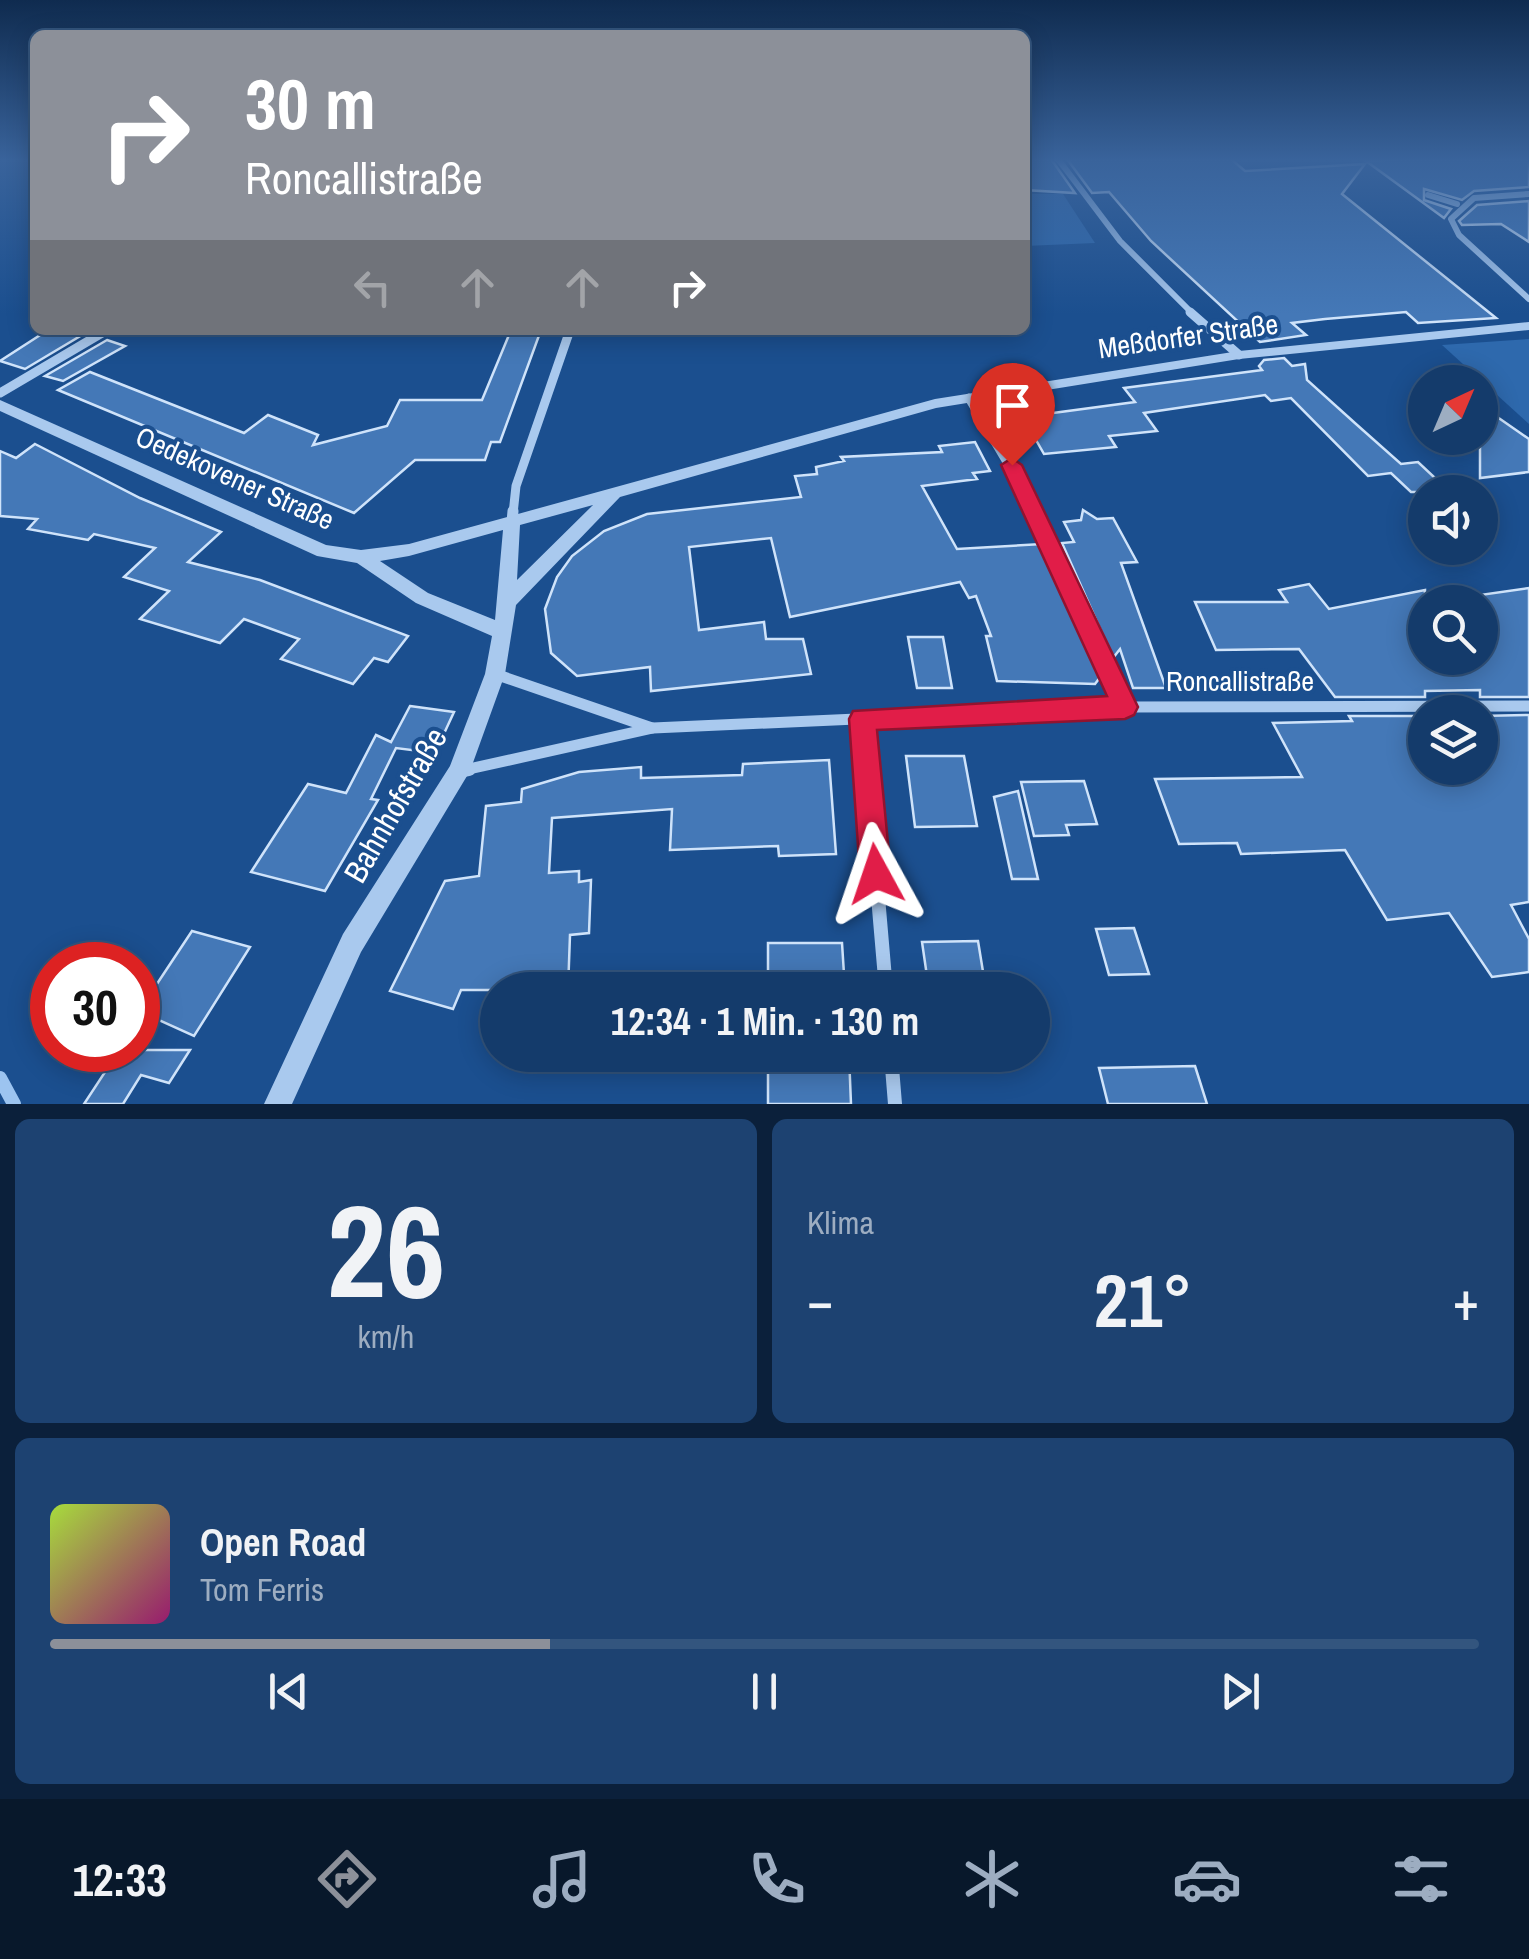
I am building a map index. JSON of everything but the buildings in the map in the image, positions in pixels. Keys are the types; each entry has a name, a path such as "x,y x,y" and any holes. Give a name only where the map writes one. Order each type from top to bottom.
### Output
{"street":[{"path":"1093,211 1107,232 1239,355"},
{"path":"1454,211 1451,218 1458,235 1529,300"},
{"name":"Meßdorfer Straße","path":"512,522 618,490 969,398 1239,355 1529,326"},
{"path":"0,394 99,335"},
{"path":"512,522 516,486 568,335"},
{"path":"969,398 994,430 1125,707"},
{"name":"Oedekovener Straße","path":"0,404 323,551 361,558 409,550 512,522"},
{"path":"508,602 559,545 618,490"},
{"name":"Bahnhofstraße","path":"278,1104 352,943 459,771 495,674 508,602 512,522"},
{"path":"361,558 422,598 503,632"},
{"name":"Roncallistraße","path":"495,674 652,728"},
{"name":"Roncallistraße","path":"459,771 652,728 1125,707 1529,706"},
{"path":"863,719 884,972"},
{"path":"892,1072 895,1104"}],"shaded area":[{"path":"1030,211 1074,211 1095,243 1030,246"},
{"path":"1529,339 1529,424 1498,396 1498,365 1464,365 1442,345"}],"waterway":[{"path":"0,1078 14,1104"}],"route":[{"path":"876,874 863,719 1125,707 1064,569 1012,465"}]}
